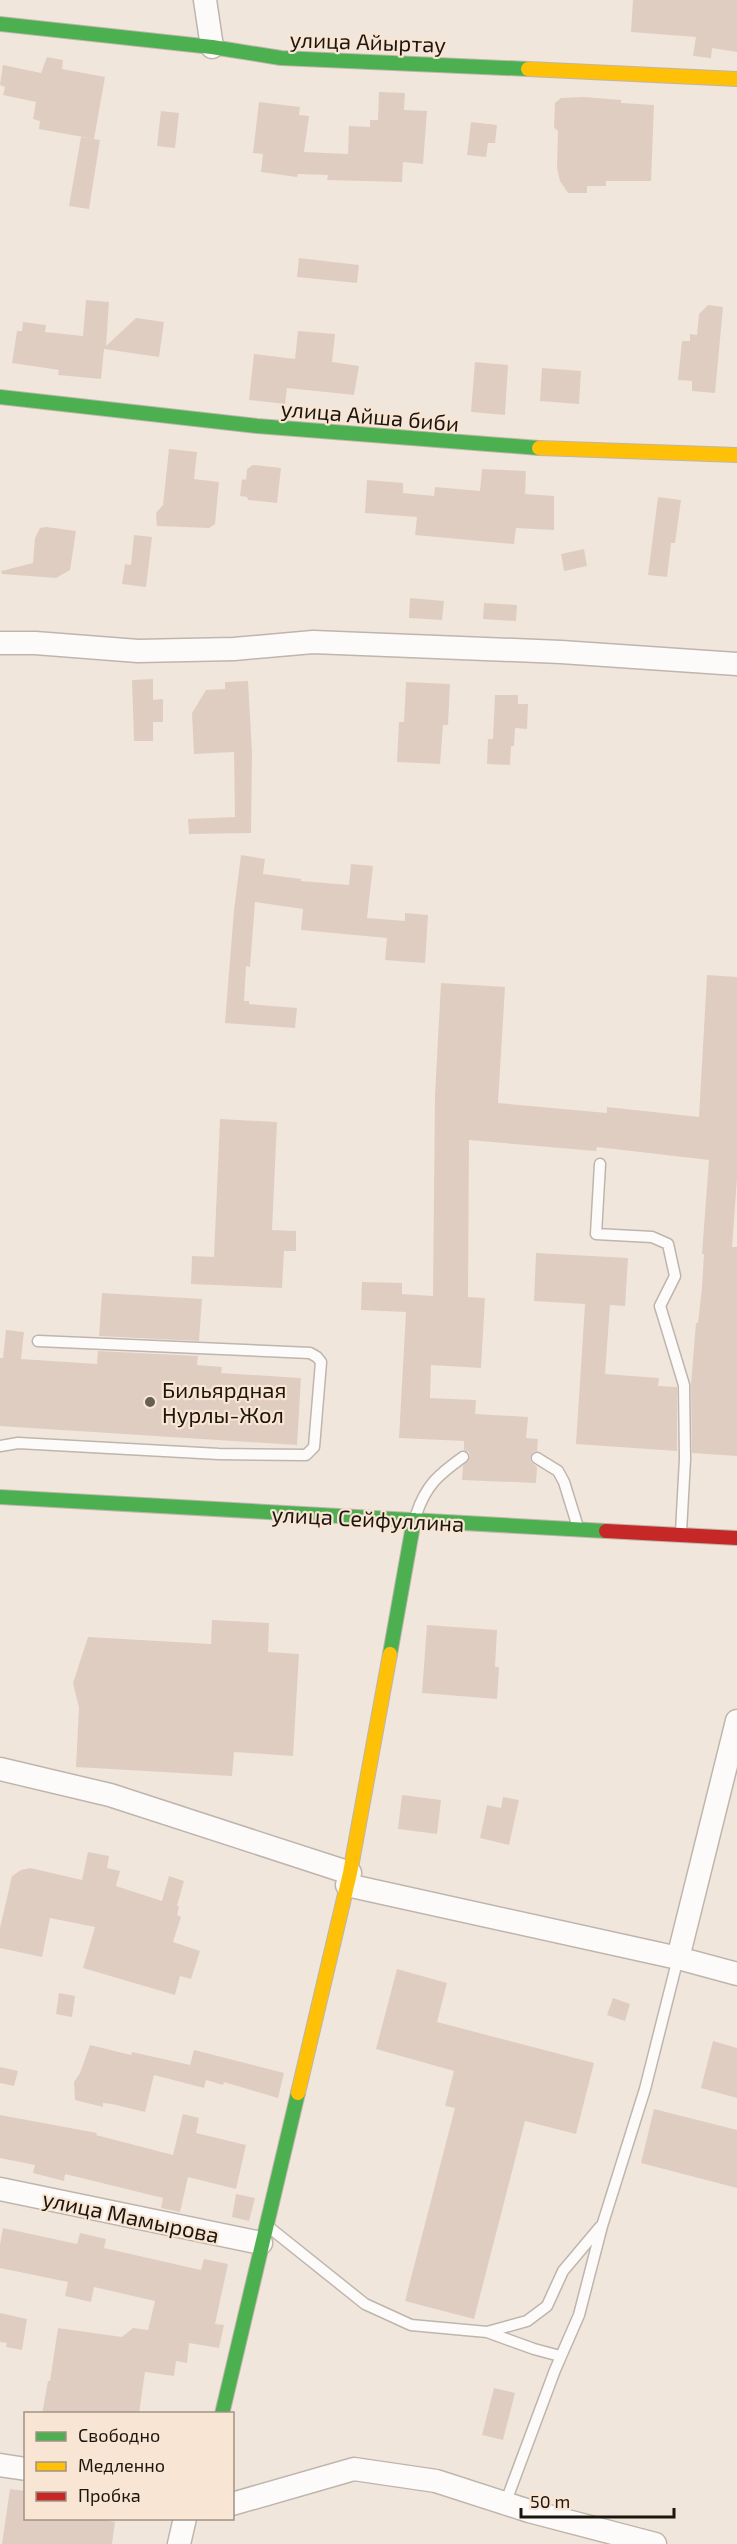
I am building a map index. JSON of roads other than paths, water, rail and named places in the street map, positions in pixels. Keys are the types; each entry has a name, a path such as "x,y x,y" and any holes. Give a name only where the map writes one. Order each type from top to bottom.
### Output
{"street":[{"path":"205,0 212,47"},
{"name":"улица Айыртау","path":"0,24 212,47 281,58 737,79"},
{"name":"улица Айша биби","path":"0,397 373,437 518,448 737,455"},
{"path":"0,644 35,643 138,651 234,649 313,642 561,652 737,664"},
{"name":"улица Сейфуллина","path":"0,1497 737,1538"},
{"path":"222,2412 263,2233 349,1879 414,1520"},
{"path":"678,1958 737,1721"},
{"path":"0,1769 110,1796 349,1879 737,1974"},
{"name":"улица Мамырова","path":"0,2189 263,2233"},
{"path":"0,2466 24,2469"},
{"path":"234,2503 354,2469 436,2481 506,2504 655,2544"},
{"path":"179,2544 185,2520"}],"lane":[{"path":"600,1164 596,1234 652,1237 668,1244 675,1276 660,1306 684,1384 685,1459 681,1536"},
{"path":"0,1446 18,1443 219,1454 306,1455 314,1448 321,1362 310,1353 38,1341"},
{"path":"414,1520 423,1496 437,1475 463,1457"},
{"path":"537,1458 558,1471 564,1482 579,1530"},
{"path":"506,2504 560,2356 579,2314 602,2226 645,2089 678,1958"},
{"path":"487,2332 527,2320 547,2306 563,2271 602,2226"},
{"path":"263,2233 366,2304 411,2325 487,2332 560,2356"}],"place":[{"name":"Бильярдная Нурлы-Жол","path":"150,1402"}]}
